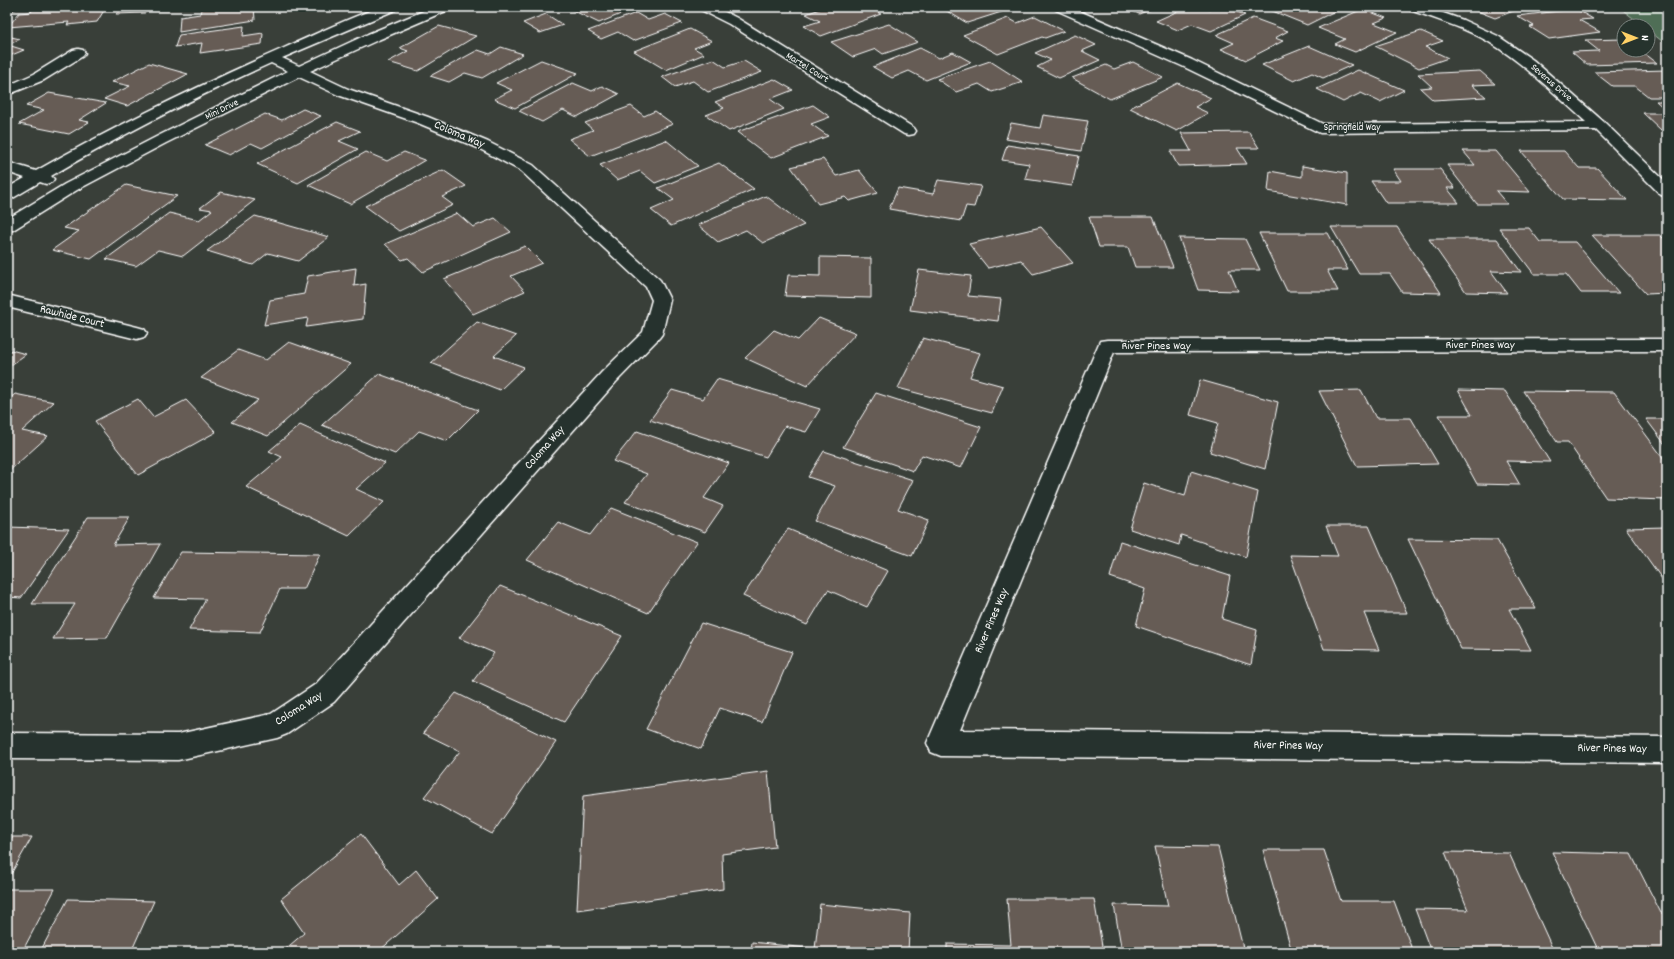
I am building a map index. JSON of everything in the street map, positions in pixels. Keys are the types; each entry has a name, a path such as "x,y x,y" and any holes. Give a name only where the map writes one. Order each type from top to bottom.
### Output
{"street":[{"path":"7,195 64,160 200,90 349,23 391,7"},
{"name":"Mini Drive","path":"7,226 71,187 161,140 298,72 373,37 444,7"},
{"name":"Martel Court","path":"705,7 733,21 909,131"},
{"name":"Springfield Way","path":"1060,7 1187,63 1320,129 1600,126"},
{"name":"Severus Drive","path":"1414,7 1458,22 1493,39 1528,63 1600,126 1667,192"},
{"path":"7,91 38,77 78,53"},
{"name":"Coloma Way","path":"7,746 178,747 276,725 325,693 609,377 652,334 661,300 654,284 527,168 476,142 423,120 343,92 271,58"},
{"path":"7,167 71,187"},
{"name":"Rawhide Court","path":"7,301 137,334"},
{"name":"River Pines Way","path":"1667,345 1107,346 941,743 1667,750"}],"green space":[{"path":"1619,7 1667,7 1667,45 1656,36 1656,18 1633,18"}],"building":[{"path":"7,7 20,7 7,13"},
{"path":"35,7 106,7 97,22 67,25 69,22 8,27 19,13 31,12"},
{"path":"123,7 171,7 169,10 148,10 145,13 116,14"},
{"path":"214,7 254,7 255,20 179,32 180,17 200,14 201,9"},
{"path":"574,7 619,7 628,11 599,23 570,9"},
{"path":"825,7 867,7 881,14 821,36 804,26 820,21 806,14"},
{"path":"940,7 1011,7 1014,8 967,23"},
{"path":"1124,7 1158,7 1139,14"},
{"path":"1187,7 1202,7 1209,10 1216,7 1224,7 1245,15 1211,31 1192,24 1178,30 1156,21"},
{"path":"1276,7 1343,7 1307,25 1270,10"},
{"path":"1467,7 1524,7 1495,18"},
{"path":"1363,9 1386,18 1374,23 1397,32 1355,52 1335,44 1345,39 1318,28"},
{"path":"1576,9 1593,19 1579,20 1600,32 1549,39 1530,27 1534,26 1517,16"},
{"path":"636,13 648,20 665,14 682,23 633,41 618,32 601,39 588,31"},
{"path":"546,14 563,25 540,33 523,23"},
{"path":"1035,16 1064,31 1045,38 1042,37 998,54 963,35 1008,18 1017,23"},
{"path":"1253,18 1288,31 1275,38 1283,41 1246,60 1221,49 1234,43 1216,35"},
{"path":"889,24 918,42 883,54 876,49 853,57 831,42"},
{"path":"244,26 243,36 263,33 262,44 200,53 202,43 175,47 179,35"},
{"path":"439,26 476,36 418,71 388,62 408,51 400,48"},
{"path":"690,29 712,41 694,48 704,54 666,70 634,51"},
{"path":"1421,31 1443,41 1425,47 1448,58 1419,68 1375,46"},
{"path":"1075,35 1096,45 1082,51 1100,60 1059,78 1037,67 1051,60 1035,53"},
{"path":"7,36 20,39 8,45 24,50 7,57"},
{"path":"1616,39 1616,58 1650,58 1657,63 1587,65 1572,52 1599,51 1585,40"},
{"path":"1309,46 1352,65 1323,78 1312,73 1294,81 1262,65"},
{"path":"501,47 523,54 482,78 465,73 449,82 430,76 478,50 490,54"},
{"path":"920,48 939,58 953,52 971,62 926,80 909,71 892,78 873,67"},
{"path":"713,59 725,67 744,61 762,72 708,92 693,81 675,87 662,77"},
{"path":"541,60 578,73 515,108 494,99 512,90 496,83"},
{"path":"990,61 1023,82 992,92 979,84 956,92 937,79"},
{"path":"1133,62 1163,77 1110,99 1072,78 1106,65 1114,69"},
{"path":"149,63 188,74 127,106 104,99 130,86 112,82"},
{"path":"1358,70 1404,90 1380,102 1361,93 1343,102 1317,89"},
{"path":"1667,70 1667,97 1649,97 1635,86 1612,86 1594,72"},
{"path":"1480,71 1495,84 1472,85 1486,97 1433,100 1420,88 1432,87 1418,74"},
{"path":"774,79 793,90 770,99 784,109 729,131 706,115 724,108 715,102"},
{"path":"573,83 592,91 602,86 619,94 577,117 563,110 542,122 519,111"},
{"path":"1178,83 1211,98 1195,107 1208,113 1177,131 1130,108"},
{"path":"49,93 106,103 79,120 89,122 69,134 19,124 44,110 26,106"},
{"path":"1656,101 1667,101 1667,111"},
{"path":"813,105 830,117 811,124 828,136 771,158 737,132"},
{"path":"631,106 644,116 655,111 673,124 590,156 569,139 593,130 585,123"},
{"path":"303,109 321,116 262,148 251,143 229,155 205,145 265,114 282,120"},
{"path":"1643,113 1667,113 1667,130 1661,130"},
{"path":"1043,115 1088,121 1081,151 1006,139 1011,123 1040,128"},
{"path":"337,122 360,131 339,141 358,149 298,183 257,164"},
{"path":"1249,132 1259,148 1237,148 1247,164 1178,166 1170,151 1191,151 1181,133"},
{"path":"666,140 698,166 655,183 640,171 617,180 600,165"},
{"path":"1007,145 1079,156 1072,186 1025,179 1029,164 1002,160"},
{"path":"1463,151 1496,151 1530,192 1496,191 1507,204 1477,204 1447,165 1475,165"},
{"path":"1521,151 1564,151 1579,168 1597,168 1627,200 1563,199"},
{"path":"366,152 387,161 404,152 425,160 350,204 308,185"},
{"path":"823,159 836,176 859,170 878,193 849,201 845,197 818,204 791,167"},
{"path":"719,163 754,189 671,226 651,210 674,200 658,188"},
{"path":"1302,166 1347,173 1347,205 1268,191 1270,171 1302,177"},
{"path":"1393,169 1440,169 1455,188 1447,188 1459,203 1386,203 1371,181 1401,181"},
{"path":"443,170 466,186 442,197 453,205 399,231 365,206"},
{"path":"938,180 981,186 974,207 966,206 961,221 889,209 898,188 933,194"},
{"path":"126,185 177,196 91,259 52,250 79,231 64,228"},
{"path":"221,192 255,200 183,256 158,250 136,266 106,259 169,213 199,220 212,210 200,208"},
{"path":"766,196 804,225 763,243 746,230 718,242 698,225"},
{"path":"457,213 473,227 495,218 511,232 423,272 408,258 402,260 385,244"},
{"path":"255,216 329,237 298,261 268,253 253,265 207,251"},
{"path":"1089,217 1153,217 1173,267 1135,267 1128,247 1099,247"},
{"path":"1041,227 1073,263 1033,274 1021,260 988,268 969,244"},
{"path":"1331,227 1397,227 1441,293 1402,292 1390,274 1359,274"},
{"path":"1499,228 1529,228 1540,242 1575,242 1619,293 1581,293 1566,274 1534,274"},
{"path":"1259,233 1328,233 1348,270 1327,270 1338,291 1287,291"},
{"path":"1592,235 1660,235 1667,242 1667,293 1646,294"},
{"path":"1179,238 1245,239 1260,270 1229,270 1238,291 1198,290"},
{"path":"1429,239 1497,239 1521,272 1491,271 1507,293 1466,292"},
{"path":"525,246 542,263 511,276 525,291 473,314 444,279"},
{"path":"820,257 871,258 871,298 785,296 788,275 820,276"},
{"path":"356,268 354,286 366,284 363,319 306,327 308,318 264,325 270,300 304,294 308,276"},
{"path":"919,270 971,276 968,296 1001,299 998,321 910,310"},
{"path":"819,318 856,333 807,386 745,358 774,330 798,340"},
{"path":"477,322 516,336 494,356 524,367 500,390 431,363"},
{"path":"923,338 980,353 970,377 1003,386 992,413 898,388"},
{"path":"289,342 351,364 268,436 232,422 258,400 201,378 238,350 266,360"},
{"path":"7,349 26,354 7,368"},
{"path":"379,374 478,410 447,441 419,431 395,454 322,425"},
{"path":"717,379 820,409 806,432 785,426 766,457 650,420 672,390 703,399"},
{"path":"1200,380 1278,402 1265,469 1210,452 1218,423 1190,415"},
{"path":"1361,390 1376,418 1411,418 1438,464 1357,466 1319,391"},
{"path":"1458,390 1505,391 1550,462 1506,461 1520,485 1477,484 1439,415 1472,415"},
{"path":"1523,391 1614,392 1667,463 1667,500 1606,498 1568,442 1557,442"},
{"path":"876,393 981,427 961,468 922,455 913,471 843,447"},
{"path":"15,394 54,402 22,431 48,436 7,473 7,401"},
{"path":"138,399 153,417 186,400 216,432 138,475 95,421"},
{"path":"1646,419 1667,419 1667,447"},
{"path":"300,425 385,463 356,489 384,502 349,536 246,487 282,457 269,451"},
{"path":"637,431 729,463 704,498 723,506 705,532 625,502 647,474 613,461"},
{"path":"824,451 913,480 898,509 929,520 912,556 815,521 835,486 808,477"},
{"path":"1191,471 1258,492 1246,557 1181,535 1179,545 1130,529 1144,483 1185,496"},
{"path":"611,508 697,542 648,613 527,560 558,522 590,535"},
{"path":"88,517 130,517 113,545 160,544 107,638 53,639 75,604 32,604"},
{"path":"1326,526 1369,526 1407,613 1364,613 1379,650 1324,649 1290,555 1338,556"},
{"path":"7,527 69,529 21,598 7,597"},
{"path":"1626,528 1667,528 1667,586"},
{"path":"788,529 888,571 867,607 828,590 807,625 743,596"},
{"path":"1408,539 1497,540 1536,609 1509,609 1531,650 1461,649"},
{"path":"1120,541 1230,576 1222,619 1257,630 1251,665 1136,626 1145,589 1110,577"},
{"path":"181,552 320,554 304,589 280,589 260,632 189,630 206,599 154,598"},
{"path":"500,586 622,636 564,722 473,681 494,653 459,638"},
{"path":"701,623 792,652 762,722 720,708 701,749 646,729"},
{"path":"456,693 556,742 492,834 424,797 460,751 423,733"},
{"path":"768,771 775,847 722,854 723,889 577,910 583,796"},
{"path":"361,834 399,885 416,870 438,899 378,952 282,952 304,933 281,899"},
{"path":"7,837 32,837 7,881"},
{"path":"1155,846 1218,847 1244,952 1122,952 1114,905 1168,906"},
{"path":"1263,850 1324,850 1341,901 1394,901 1413,952 1292,952"},
{"path":"1445,852 1509,853 1554,952 1431,952 1415,909 1468,910"},
{"path":"1552,852 1631,854 1661,913 1667,913 1667,952 1599,952"},
{"path":"7,889 55,889 22,952 7,952"},
{"path":"68,899 154,901 131,952 40,952"},
{"path":"1007,899 1094,899 1103,952 947,952 947,944 1011,945"},
{"path":"820,904 910,913 908,952 751,952 752,942 815,949"}]}
